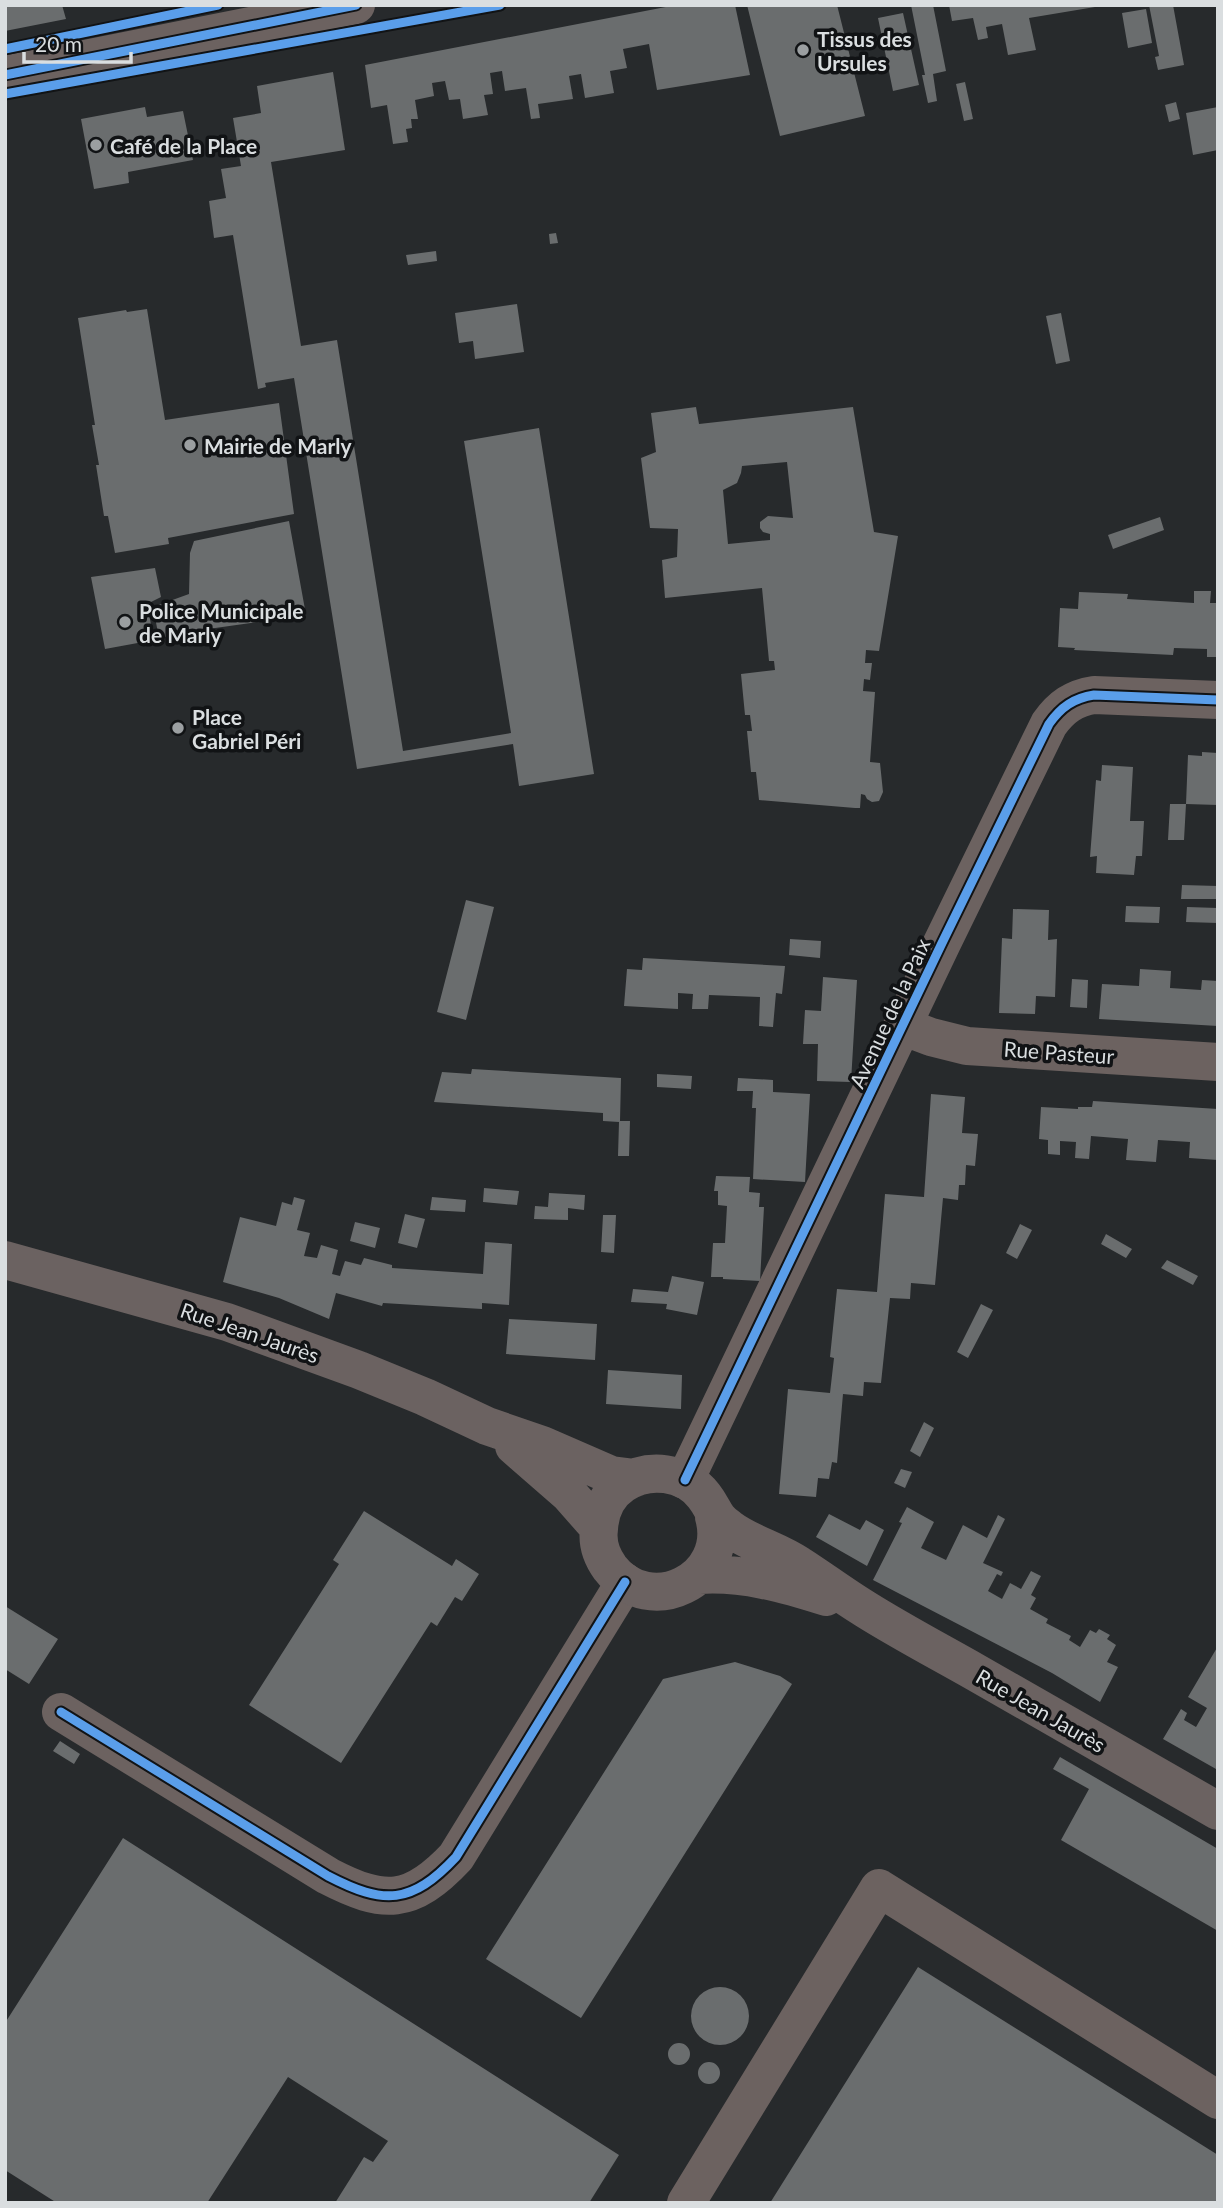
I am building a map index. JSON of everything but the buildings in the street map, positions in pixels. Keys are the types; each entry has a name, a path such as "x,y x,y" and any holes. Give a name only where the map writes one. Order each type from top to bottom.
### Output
{"main road":[{"name":"Rue Jean Jaurès","path":"5,1259 227,1322 359,1370 487,1426 550,1448 611,1475 635,1478 660,1473 685,1480 704,1495 714,1517 735,1533 794,1562 865,1609 1216,1806"},
{"name":"Rue Jean Jaurès","path":"487,1426 553,1478 583,1508 598,1528 604,1559 625,1582 642,1590 666,1591 684,1585 699,1574 730,1574 771,1581 865,1609"},
{"path":"598,1528 610,1498 623,1484 635,1478"},
{"path":"699,1574 715,1548 717,1529 714,1517"}],"street":[{"path":"5,75 355,5"},
{"name":"Avenue de la Paix","path":"685,1480 902,1026 1057,712 1082,697 1094,695 1218,701"},
{"name":"Rue Pasteur","path":"902,1026 967,1046 1218,1062"},
{"path":"61,1712 328,1876 367,1893 382,1896 404,1894 428,1883 456,1857 625,1582"},
{"path":"686,2203 879,1888 1218,2100"}],"cycle path":[{"path":"5,49 218,5"},
{"path":"5,75 356,5"},
{"path":"5,94 500,5"},
{"path":"685,1480 1049,724 1068,704 1094,695 1218,700"},
{"path":"61,1712 328,1876 365,1892 381,1895 410,1892 440,1873 456,1857 625,1582"}],"place":[{"name":"Tissus des Ursules","path":"803,50"},
{"name":"Café de la Place","path":"96,145"},
{"name":"Mairie de Marly","path":"190,445"},
{"name":"Police Municipale de Marly","path":"125,622"},
{"name":"Place Gabriel Péri","path":"178,728"}]}
